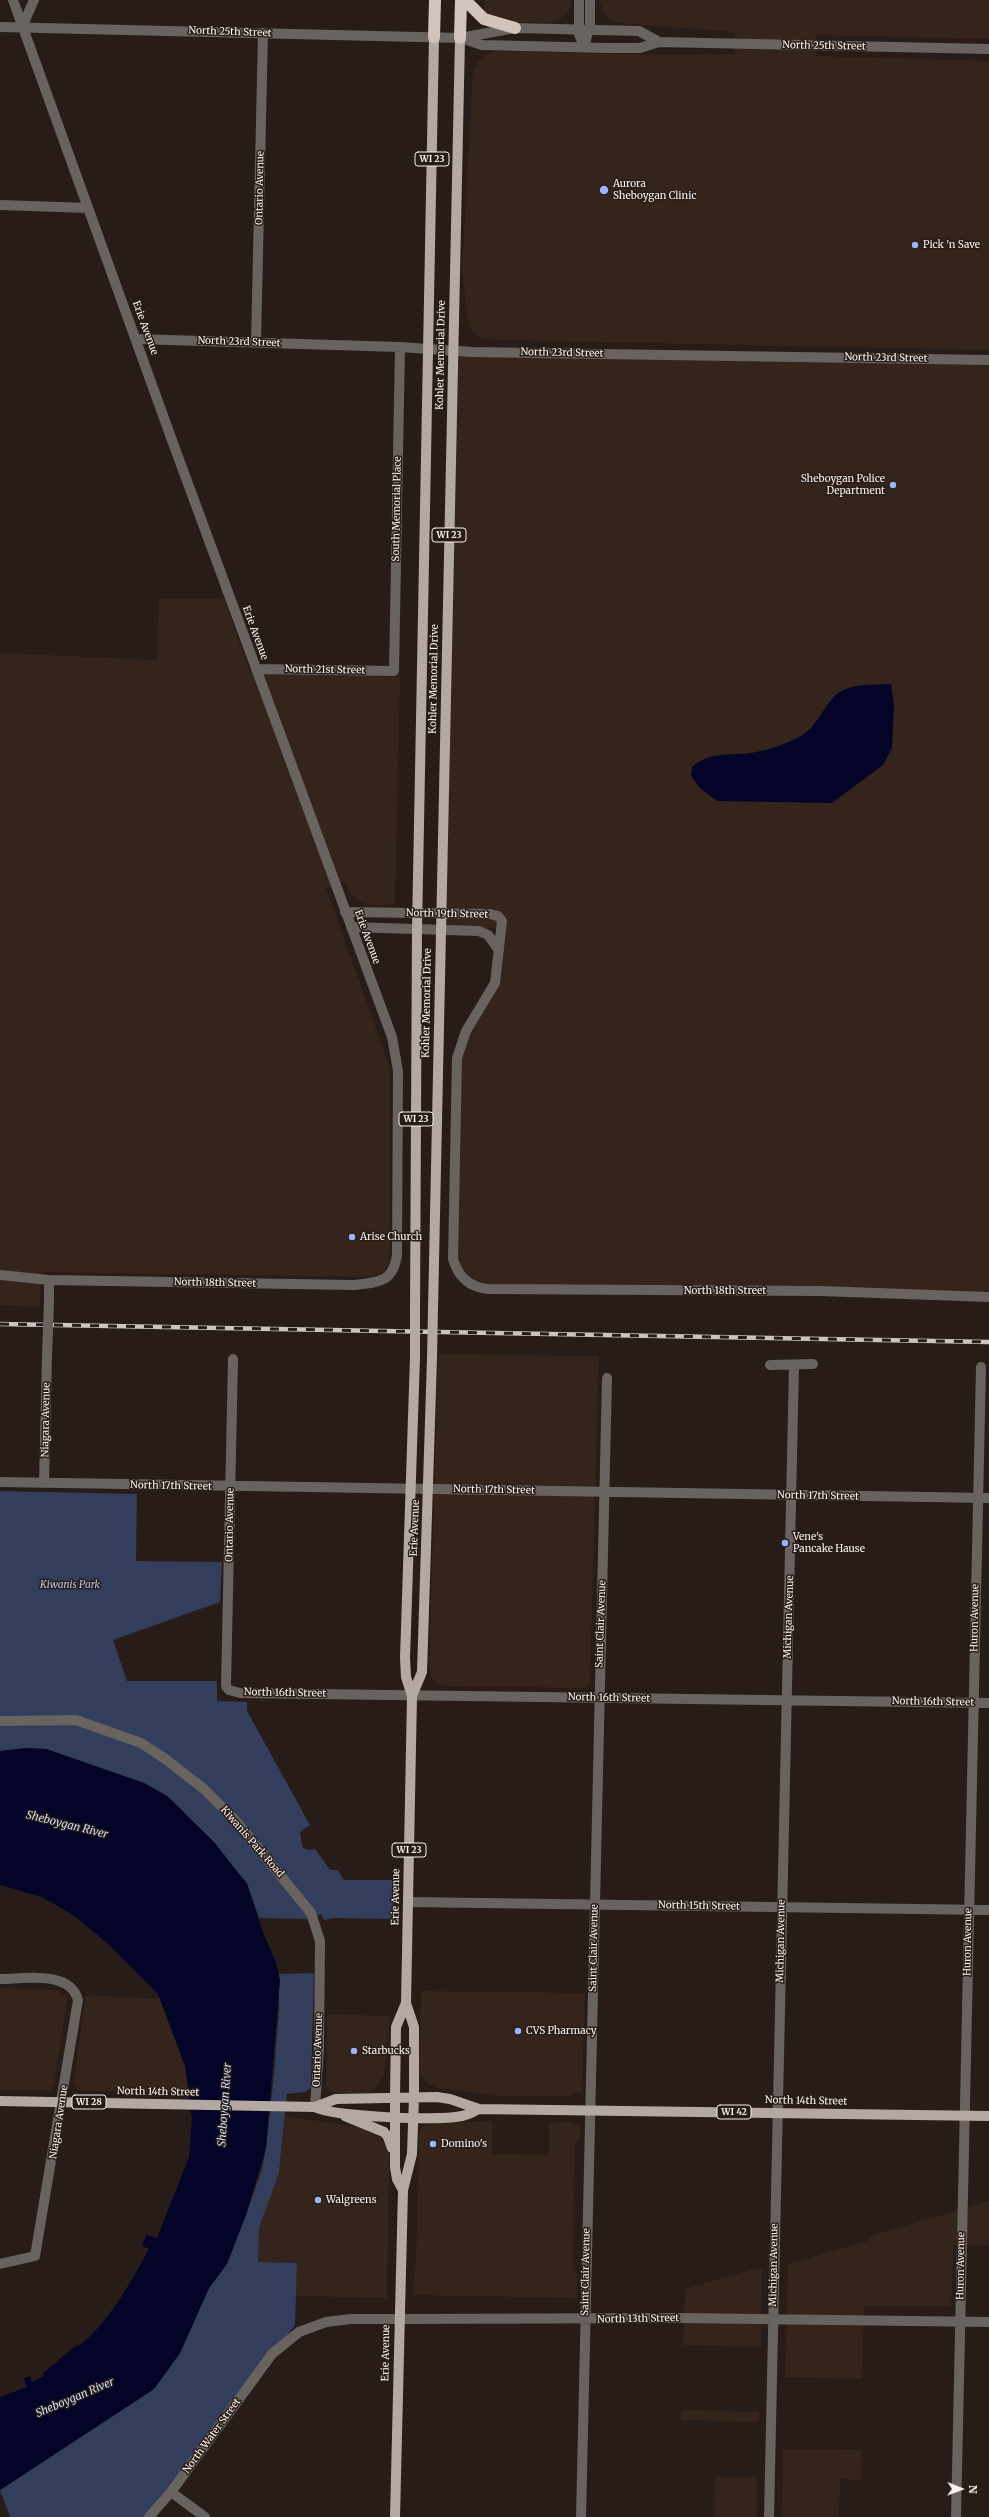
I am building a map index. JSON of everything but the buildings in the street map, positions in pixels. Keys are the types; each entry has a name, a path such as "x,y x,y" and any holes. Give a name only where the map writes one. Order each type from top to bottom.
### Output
{"highway":[{"name":"Kohler Memorial Drive","path":"434,37 435,0"},
{"name":"Kohler Memorial Drive","path":"460,38 461,0"},
{"path":"465,0 484,19 515,28"}],"main road":[{"name":"Kohler Memorial Drive","path":"415,1357 417,929 434,37"},
{"name":"Kohler Memorial Drive","path":"432,1358 460,38"},
{"name":"Erie Avenue","path":"395,2517 398,2318 403,2190 412,2157 414,2097 414,2027 406,2003 412,1696 405,1667 415,1357"},
{"name":"Erie Avenue","path":"412,1696 422,1672 432,1358"},
{"name":"Erie Avenue","path":"403,2190 397,2177 395,2162 396,2031 398,2021 406,2003"},
{"name":"North 14th Street","path":"0,2101 315,2106 333,2099 414,2097 446,2098 479,2108 989,2116"},
{"name":"North 14th Street","path":"315,2106 325,2112 344,2115 395,2117 460,2117 479,2108"},
{"path":"344,2115 386,2134 395,2162"}],"street":[{"name":"Erie Avenue","path":"13,0 256,669 392,1037 398,1071 397,1254 392,1272 381,1282"},
{"path":"22,27 34,0"},
{"path":"579,0 578,30 584,47"},
{"path":"584,47 589,30 590,0"},
{"name":"North 25th Street","path":"0,27 460,38 515,28 639,31 659,42"},
{"name":"Ontario Avenue","path":"256,342 263,33"},
{"name":"North 25th Street","path":"460,38 482,45 640,48 659,42 989,50"},
{"path":"0,206 88,208"},
{"name":"North 23rd Street","path":"136,339 400,347 454,351 989,360"},
{"name":"South Memorial Place","path":"394,671 400,347"},
{"name":"North 21st Street","path":"256,669 394,671"},
{"name":"North 19th Street","path":"345,912 441,913 498,916 502,925 499,950"},
{"name":"North 19th Street","path":"351,927 441,929 483,932 493,939 499,950"},
{"name":"North 18th Street","path":"499,950 498,970 492,990 466,1031 458,1058 453,1259 462,1279 475,1286 488,1289 820,1291 989,1297"},
{"name":"North 18th Street","path":"0,1275 49,1280 354,1285 381,1282"},
{"name":"Niagara Avenue","path":"44,1483 49,1280"},
{"name":"Ontario Avenue","path":"229,1690 226,1686 233,1359"},
{"name":"Michigan Avenue","path":"769,2517 794,1364"},
{"path":"770,1365 813,1364"},
{"name":"Huron Avenue","path":"956,2517 981,1367"},
{"name":"Saint Clair Avenue","path":"581,2517 584,2320 607,1378"},
{"name":"North 17th Street","path":"0,1482 231,1487 989,1498"},
{"name":"North 16th Street","path":"229,1690 240,1693 412,1696 989,1703"},
{"name":"Kiwanis Park Road","path":"0,1721 76,1720 140,1744 164,1758 204,1789 235,1820 311,1913 320,1941 320,1993"},
{"name":"North 15th Street","path":"408,1902 989,1910"},
{"name":"Niagara Avenue","path":"0,1979 58,1980 64,1982 72,1988 78,2002 35,2256 0,2264"},
{"name":"Ontario Avenue","path":"315,2106 320,1993"},
{"name":"North 13th Street","path":"272,2354 299,2332 319,2324 345,2319 773,2319 989,2322"},
{"name":"North Water Street","path":"149,2517 171,2492 272,2354"},
{"path":"171,2492 206,2517"}],"shaded area":[{"path":"485,0 572,0 570,8 563,17 550,22 506,22 484,13"},
{"path":"598,0 989,0 989,39 816,35 816,56 989,61 989,350 497,340 480,338 475,334 471,330 467,316 462,270 473,71 480,59 491,52 503,51 656,55 735,54 735,32 617,23 608,19"},
{"path":"454,351 989,360 989,1297 487,1289 455,1267 457,1058 491,991 497,928 441,929"},
{"path":"159,599 224,599 250,673 400,677 395,904 373,906 360,902 354,897 345,882 326,888 390,1068 390,1262 382,1272 369,1277 41,1272 40,1307 0,1305 0,653 157,660"},
{"path":"438,1354 599,1356 590,1679 588,1685 584,1688 446,1686 438,1684 431,1677 429,1666"},
{"path":"0,1988 57,1990 66,1996 67,2003 54,2084 50,2090 0,2090"},
{"path":"421,1991 585,1993 582,2092 569,2096 497,2096 437,2088 428,2084 421,2076 419,2067"},
{"path":"86,1995 160,1999 185,2066 190,2093 81,2091 77,2089 74,2081"},
{"path":"327,2014 390,2016 384,2076 375,2089 367,2093 340,2093 331,2092 326,2088"},
{"path":"285,2116 366,2128 378,2134 385,2143 389,2154 387,2298 296,2296 296,2263 257,2262 259,2227 279,2173"},
{"path":"492,2121 492,2154 549,2155 549,2123 572,2122 580,2128 580,2138 575,2145 573,2251 573,2268 577,2275 577,2298 412,2295 416,2263 419,2132 423,2126 429,2124"},
{"path":"989,2201 989,2245 954,2245 951,2306 864,2306 862,2379 785,2377 788,2264 870,2240 870,2236"},
{"path":"762,2267 761,2347 683,2345 685,2289"},
{"path":"681,2410 759,2412 759,2422 681,2420"},
{"path":"783,2449 862,2450 861,2480 840,2479 839,2517 782,2517"},
{"path":"715,2477 757,2477 757,2517 714,2517"}],"green space":[{"name":"Kiwanis Park","path":"0,1491 137,1494 136,1561 222,1562 220,1602 113,1640 127,1681 217,1681 217,1701 247,1702 247,1711 310,1825 300,1832 302,1847 307,1850 315,1849 330,1870 338,1870 344,1880 394,1880 393,1919 334,1918 324,1920 321,1914 307,1919 259,1918 247,1883 181,1809 167,1796 144,1783 46,1749 0,1751"},
{"path":"314,1973 311,2087 306,2092 287,2094 279,2173 259,2228 258,2262 297,2263 295,2325 147,2517 10,2517 0,2490 154,2389 180,2353 209,2288 222,2271 246,2215 262,2169 266,2148 274,2074 279,2010 279,1974"}],"water":[{"path":"891,684 894,706 892,748 883,765 832,803 717,801 700,788 691,776 692,767 706,758 720,755 762,751 799,737 811,728 832,699 843,690 863,685"},
{"name":"Sheboygan River","path":"25,1748 46,1749 144,1783 167,1796 214,1842 247,1884 264,1935 276,1962 280,1980 266,2148 246,2215 227,2264 209,2288 180,2353 154,2389 0,2490 0,2397 27,2387 24,2378 30,2376 32,2382 44,2376 43,2373 78,2344 79,2346 100,2326 118,2301 149,2249 142,2246 146,2235 157,2238 189,2157 192,2119 185,2066 158,1994 106,1942 73,1915 42,1897 0,1885 0,1751"}],"railway":[{"path":"0,1324 989,1342"}],"place":[{"name":"Aurora Sheboygan Clinic","path":"604,190"},
{"name":"Pick 'n Save","path":"915,245"},
{"name":"Sheboygan Police Department","path":"893,485"},
{"name":"Arise Church","path":"352,1237"},
{"name":"Vene's Pancake Hause","path":"785,1543"},
{"name":"CVS Pharmacy","path":"518,2031"},
{"name":"Starbucks","path":"354,2051"},
{"name":"Domino's","path":"433,2144"},
{"name":"Walgreens","path":"318,2200"}]}
